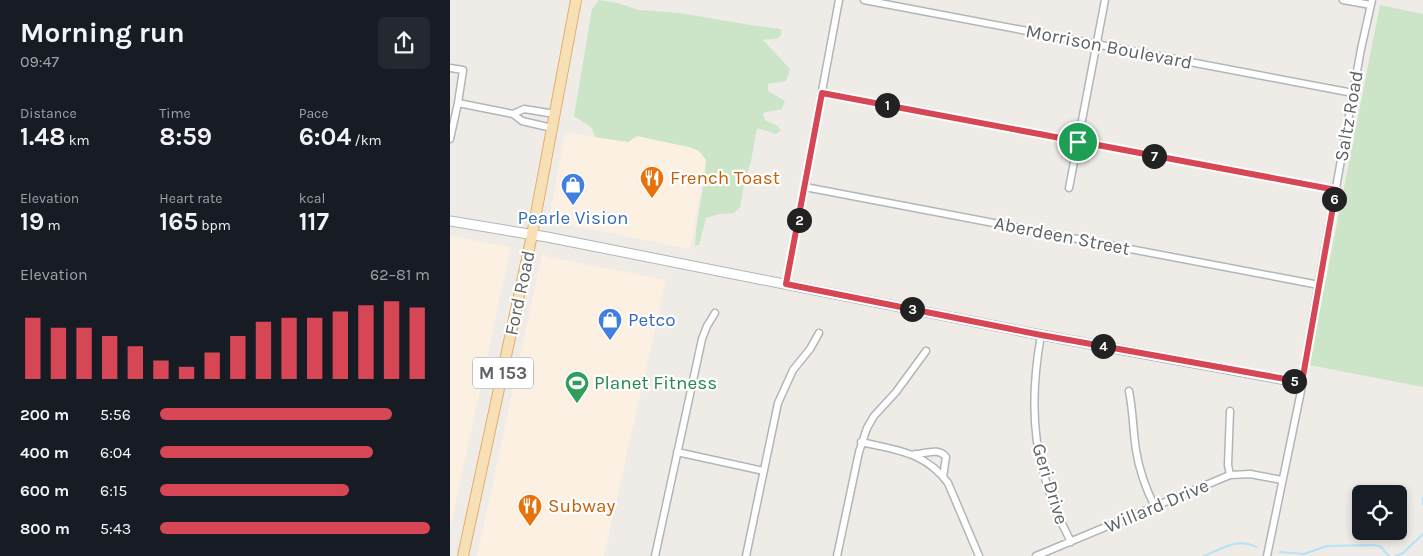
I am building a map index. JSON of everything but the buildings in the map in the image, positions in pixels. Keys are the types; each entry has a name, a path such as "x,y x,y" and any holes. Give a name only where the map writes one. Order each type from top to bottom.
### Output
{"main road":[{"name":"Ford Road","path":"463,556 532,235 576,0"}],"street":[{"path":"786,284 839,0"},
{"name":"Morrison Boulevard","path":"864,0 1353,94"},
{"path":"1069,188 1105,0"},
{"path":"1343,0 1371,3"},
{"name":"Saltz Road","path":"1267,556 1302,382 1371,3"},
{"path":"450,68 463,70 450,139"},
{"path":"822,93 1336,190"},
{"path":"458,103 513,114 522,121 552,128"},
{"path":"513,114 524,108 555,114"},
{"name":"Aberdeen Street","path":"805,187 1319,285"},
{"path":"450,221 532,235 1041,335 1302,382"},
{"path":"655,556 702,339 715,313"},
{"path":"746,556 778,403 793,370 810,349 819,333"},
{"name":"Geri Drive","path":"1041,335 1034,389 1036,437 1049,492 1070,542"},
{"path":"837,556 862,442 874,416 896,392 926,351"},
{"path":"1130,391 1138,462 1144,483 1155,507"},
{"path":"1230,411 1228,465 1230,475"},
{"path":"862,442 913,454 941,452 946,457 943,477"},
{"path":"677,452 764,471"},
{"path":"913,454 932,465 943,477 956,501 979,556"},
{"name":"Willard Drive","path":"1036,556 1230,475 1250,474 1282,480"}],"shaded area":[{"path":"565,132 628,142 637,136 689,147 699,151 706,160 690,249 549,221"},
{"path":"450,236 511,247 450,529"},
{"path":"542,254 666,280 604,556 477,556"}],"green space":[{"path":"599,0 618,3 638,10 680,13 781,29 778,38 763,40 790,69 786,81 768,84 768,91 785,101 782,109 763,113 765,120 776,125 781,130 776,134 757,128 740,207 734,213 719,214 706,218 699,245 695,245 706,160 699,151 689,147 637,136 628,142 595,137 592,128 574,116 592,9"},
{"path":"1380,5 1423,14 1423,387 1309,365"}],"waterway":[{"path":"1423,498 1423,504"},
{"path":"1396,556 1403,553 1423,534"},
{"path":"1204,556 1230,545 1243,543 1256,547"},
{"path":"1280,552 1304,554 1327,546 1372,545 1380,546 1389,556"}],"place":[{"name":"French Toast","path":"652,199"},
{"name":"Pearle Vision","path":"573,206"},
{"name":"Petco","path":"610,341"},
{"name":"Planet Fitness","path":"577,404"},
{"name":"Subway","path":"530,527"}],"route":[{"path":"822,93 1078,142 1336,190 1302,382 1041,335 786,284 822,93"}]}
